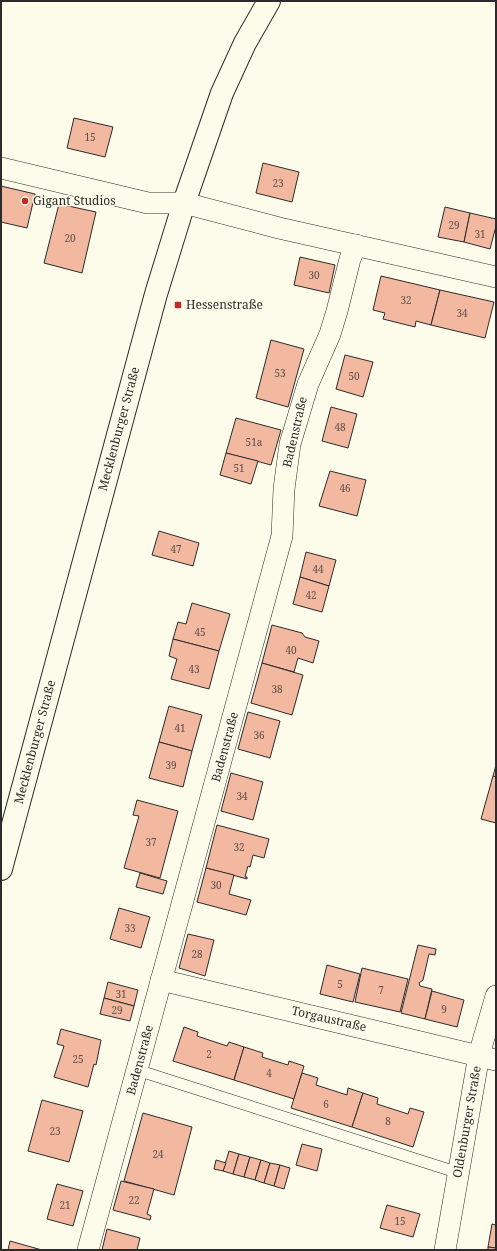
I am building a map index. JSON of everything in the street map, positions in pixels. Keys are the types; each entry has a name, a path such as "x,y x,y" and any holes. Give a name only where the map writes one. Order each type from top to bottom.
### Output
{"street":[{"name":"Mecklenburger Straße","path":"1,869 151,310 184,203 222,93 245,43 270,1"},
{"path":"1,168 148,203 184,203 279,228 496,277"},
{"name":"Badenstraße","path":"88,1250 282,536 284,489 290,444 305,391 330,334 350,259 356,245"},
{"name":"Torgaustraße","path":"161,980 488,1057"},
{"name":"Oldenburger Straße","path":"445,1250 458,1173 488,1057 496,996"}],"lane":[{"path":"137,1070 458,1173"}],"building":[{"path":"74,118 113,127 105,157 67,148"},
{"path":"263,163 299,172 292,202 256,193"},
{"path":"1,186 35,194 27,228 1,222"},
{"path":"59,204 96,212 82,273 44,263"},
{"path":"445,207 470,213 464,242 438,237"},
{"path":"470,213 496,219 496,226 490,249 464,242"},
{"path":"300,257 335,265 329,293 294,285"},
{"path":"381,276 440,290 431,325 416,321 415,327 383,319 385,313 373,310"},
{"path":"440,290 494,302 485,338 431,325"},
{"path":"271,340 304,349 288,407 256,398"},
{"path":"345,355 373,362 363,397 336,389"},
{"path":"331,407 357,414 348,448 322,441"},
{"path":"236,418 281,430 271,465 226,453"},
{"path":"226,453 258,461 251,484 220,475"},
{"path":"330,471 366,480 357,516 319,506"},
{"path":"159,531 199,543 193,566 152,555"},
{"path":"306,552 336,560 329,586 300,577"},
{"path":"300,577 329,586 322,612 293,604"},
{"path":"192,603 230,614 219,651 173,639 178,622 186,624"},
{"path":"272,625 302,633 305,637 319,641 313,663 298,658 294,672 262,663"},
{"path":"173,639 219,651 209,689 171,679 177,659 169,656"},
{"path":"262,663 303,675 292,715 251,703"},
{"path":"169,706 202,715 192,751 159,742"},
{"path":"248,712 280,721 270,758 238,749"},
{"path":"159,742 192,751 183,787 149,778"},
{"path":"496,765 496,777 493,776"},
{"path":"231,773 263,782 253,820 221,811"},
{"path":"493,776 496,777 496,823 481,819"},
{"path":"137,800 178,811 160,878 124,868 139,816 133,815"},
{"path":"217,825 269,839 264,858 253,855 250,867 248,866 245,877 247,877 247,879 206,868"},
{"path":"206,868 234,875 229,894 251,900 246,915 197,902"},
{"path":"140,873 167,881 163,894 136,887"},
{"path":"119,908 150,917 141,948 110,939"},
{"path":"188,934 214,940 205,976 179,968"},
{"path":"418,945 436,949 435,955 429,954 423,980 419,983 420,986 432,989 425,1019 401,1013"},
{"path":"327,965 360,974 353,1002 320,994"},
{"path":"362,968 408,979 400,1012 355,1002"},
{"path":"108,982 138,990 134,1006 104,998"},
{"path":"432,991 464,1000 457,1027 425,1019"},
{"path":"104,998 134,1006 130,1021 100,1014"},
{"path":"184,1027 198,1032 197,1036 227,1046 229,1042 244,1047 234,1080 173,1061"},
{"path":"61,1029 101,1040 96,1065 94,1064 88,1087 54,1077 64,1046 57,1044"},
{"path":"244,1047 263,1053 262,1057 288,1065 289,1061 304,1066 294,1099 234,1080"},
{"path":"302,1073 318,1078 316,1085 347,1095 348,1088 363,1093 352,1127 291,1108"},
{"path":"363,1093 378,1098 377,1104 408,1114 410,1108 424,1112 413,1147 352,1127"},
{"path":"42,1100 83,1111 69,1162 28,1151"},
{"path":"143,1113 192,1127 174,1195 124,1181"},
{"path":"302,1144 322,1149 317,1171 296,1165"},
{"path":"229,1151 239,1154 233,1174 223,1171"},
{"path":"239,1154 250,1157 244,1177 233,1174"},
{"path":"250,1157 261,1160 255,1180 244,1177"},
{"path":"216,1160 226,1163 223,1171 214,1169"},
{"path":"261,1160 270,1163 264,1183 255,1180"},
{"path":"270,1163 280,1165 274,1186 264,1183"},
{"path":"280,1165 290,1168 284,1189 274,1186"},
{"path":"121,1181 154,1189 147,1214 151,1216 150,1220 113,1210"},
{"path":"57,1184 83,1191 73,1226 47,1219"},
{"path":"387,1205 420,1214 413,1237 380,1228"},
{"path":"492,1224 496,1225 496,1248 488,1247"},
{"path":"107,1229 140,1238 137,1250 102,1250"},
{"path":"10,1241 42,1250 8,1250"},
{"path":"488,1247 496,1248 496,1250 488,1250"}],"place":[{"name":"Gigant Studios","path":"25,201"},
{"name":"Hessenstraße","path":"178,305"}]}
